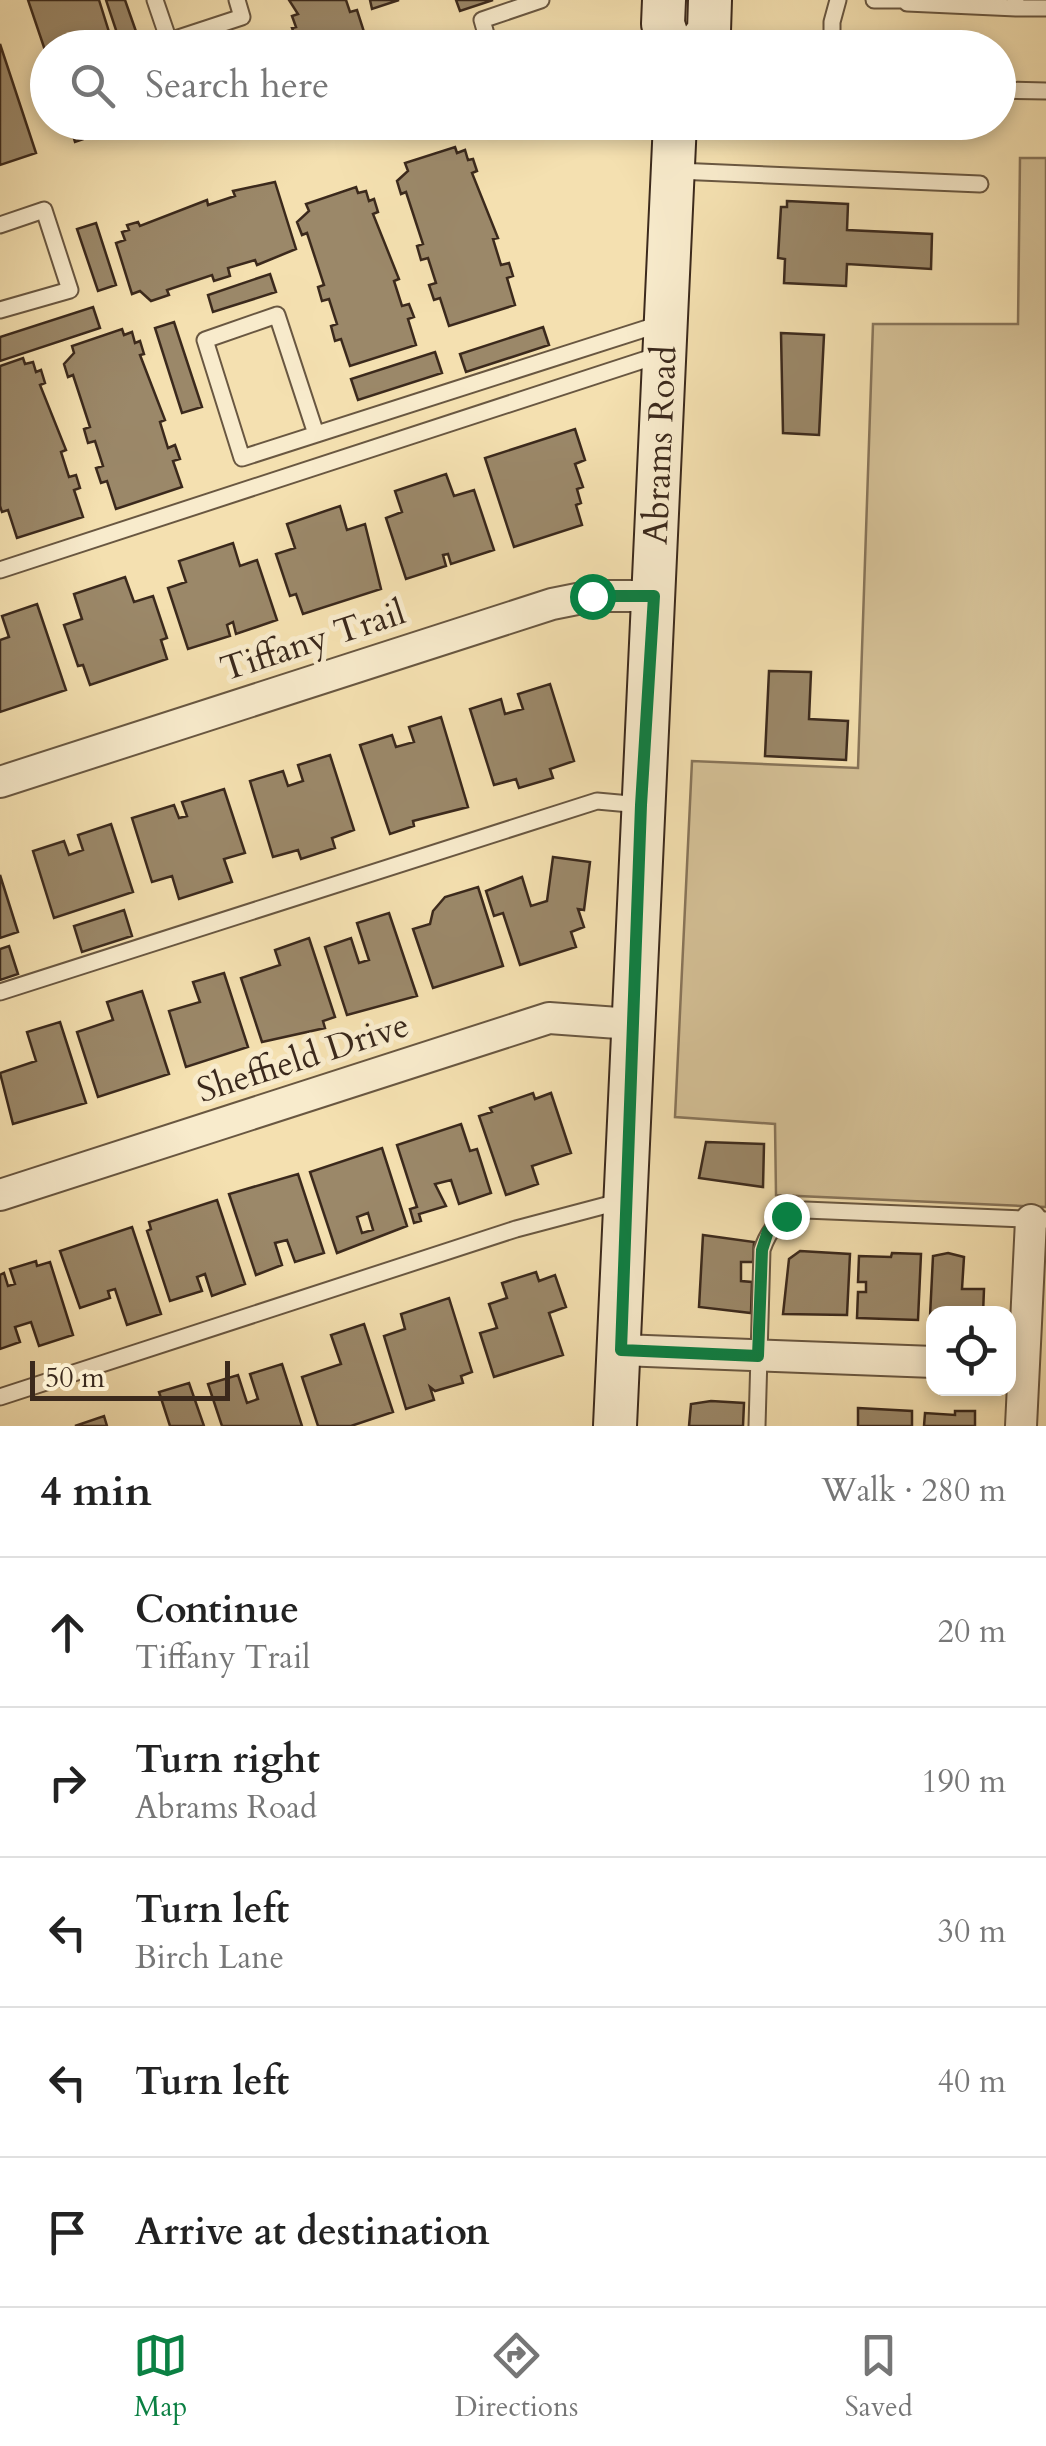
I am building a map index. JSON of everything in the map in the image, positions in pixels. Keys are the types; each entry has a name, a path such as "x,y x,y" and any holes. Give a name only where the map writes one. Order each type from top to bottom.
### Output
{"main road":[{"path":"664,0 665,30"},
{"path":"709,30 710,0"},
{"name":"Abrams Road","path":"615,1426 641,805 654,596 662,338 674,140"}],"street":[{"name":"Tiffany Trail","path":"0,782 552,604 592,596 654,596"},
{"name":"Sheffield Drive","path":"0,1195 549,1018 632,1024"},
{"path":"1021,1426 1016,1365 1038,1220"},
{"path":"621,1350 926,1362"}],"lane":[{"path":"155,0 165,30"},
{"path":"202,30 242,17 237,0"},
{"path":"485,30 482,20 541,0"},
{"path":"832,30 838,0"},
{"path":"874,0 1046,8"},
{"path":"1016,90 1046,91"},
{"path":"672,170 980,184"},
{"path":"0,225 44,210 70,290 0,310"},
{"path":"316,434 277,315 205,340 242,458 662,338"},
{"path":"0,570 662,338"},
{"path":"0,992 597,801 641,805"},
{"path":"0,1397 516,1229 626,1200"},
{"path":"758,1426 762,1250 768,1231 786,1216 805,1210 1038,1220"}],"shaded area":[{"path":"1020,158 1046,158 1046,1207 776,1195 775,1124 675,1117 692,761 858,768 873,324 1018,324"}],"building":[{"path":"28,0 99,0 108,30 38,30"},
{"path":"106,0 125,0 136,30 116,30"},
{"path":"289,0 346,0 350,12 357,10 363,30 293,30 296,27 292,16 298,14"},
{"path":"370,0 399,0 372,9"},
{"path":"456,0 493,0 460,11"},
{"path":"0,44 36,153 0,165"},
{"path":"455,147 457,153 465,150 468,160 473,159 477,171 472,173 498,238 493,239 501,265 509,263 513,276 507,278 515,305 449,326 440,298 434,300 429,285 436,283 428,258 421,260 417,246 423,244 406,192 401,194 397,181 408,171 405,163"},
{"path":"275,182 296,249 257,265 255,260 228,268 230,276 214,281 212,275 167,290 169,295 151,301 140,291 132,294 116,243 125,240 122,232 129,230 127,225 138,222 140,226 207,200 208,205 235,196 233,191"},
{"path":"356,187 358,193 366,191 369,201 374,199 378,212 373,214 399,279 394,281 402,306 409,304 414,317 408,319 416,345 350,366 341,339 335,341 331,326 337,324 329,299 322,301 318,287 324,285 307,233 302,235 297,222 309,211 306,204"},
{"path":"787,201 848,204 847,230 932,234 931,269 847,264 846,286 784,283 785,259 778,258 781,207 787,207"},
{"path":"96,223 116,285 98,291 77,229"},
{"path":"270,274 276,292 213,312 208,295"},
{"path":"93,307 100,328 0,361 0,337"},
{"path":"174,322 202,407 182,413 155,328"},
{"path":"543,327 549,345 466,372 460,354"},
{"path":"122,329 124,335 132,332 135,343 140,341 144,354 140,355 165,420 160,422 168,448 175,445 180,459 173,461 182,487 116,509 107,481 101,483 96,468 103,466 95,441 88,443 84,429 90,427 73,375 68,377 64,364 74,353 72,346"},
{"path":"781,333 824,335 819,435 783,433"},
{"path":"435,352 442,373 358,400 351,379"},
{"path":"23,358 25,364 33,362 36,372 41,370 45,383 40,385 66,450 61,452 69,477 76,475 80,488 74,490 83,517 17,538 8,510 2,512 0,506 0,366"},
{"path":"575,429 585,460 575,464 583,487 577,489 581,503 576,505 582,525 514,547 485,458"},
{"path":"446,474 454,496 474,490 494,550 451,564 448,554 443,555 446,566 406,579 386,518 402,512 395,491"},
{"path":"340,506 347,530 365,524 381,589 303,614 296,594 290,596 276,554 295,548 287,524"},
{"path":"233,543 240,566 257,560 277,620 236,634 233,622 227,625 230,636 188,649 168,588 186,582 179,561"},
{"path":"125,577 134,602 153,596 167,638 161,640 167,659 90,685 83,665 78,666 64,625 82,619 74,594"},
{"path":"37,604 66,690 0,712 0,640 9,637 2,616"},
{"path":"769,671 811,672 809,719 848,721 846,760 765,756"},
{"path":"550,684 574,761 550,769 553,778 519,788 516,779 494,785 470,709 501,699 505,714 523,709 518,694"},
{"path":"441,717 468,807 413,821 414,826 390,834 360,745 392,735 396,747 414,742 409,727"},
{"path":"330,755 354,830 332,838 335,848 301,859 298,850 273,857 250,781 283,771 288,786 303,781 298,765"},
{"path":"224,789 245,853 224,859 232,882 179,899 172,876 152,882 132,818 174,805 179,818 187,816 182,802"},
{"path":"111,824 133,892 54,918 33,851 64,841 69,855 83,850 78,835"},
{"path":"553,857 590,862 584,910 578,909 584,927 571,932 576,947 520,965 503,913 494,916 486,891 522,877 531,906 547,901"},
{"path":"0,875 18,932 0,938"},
{"path":"478,887 503,966 433,988 413,929 430,924 433,911 445,897"},
{"path":"124,910 132,936 82,952 74,926"},
{"path":"389,913 417,996 347,1015 325,947 351,938 359,963 369,960 357,923"},
{"path":"309,938 335,1017 323,1021 325,1028 262,1042 241,978 280,965 275,950"},
{"path":"9,946 18,974 0,980 0,949"},
{"path":"224,973 248,1047 186,1067 169,1011 200,1002 193,982"},
{"path":"142,991 169,1074 98,1097 77,1032 113,1020 107,1002"},
{"path":"60,1022 86,1103 13,1124 0,1073 36,1061 27,1032"},
{"path":"533,1093 535,1099 551,1093 571,1153 532,1166 538,1184 506,1195 479,1116 492,1112 490,1108"},
{"path":"461,1124 470,1151 477,1149 491,1193 459,1204 451,1180 435,1184 446,1206 419,1214 421,1221 414,1223 410,1209 417,1207 397,1145"},
{"path":"706,1142 764,1144 763,1187 699,1178"},
{"path":"382,1148 407,1226 337,1253 310,1172","holes":["368,1213 373,1230 362,1233 357,1217"]},
{"path":"298,1174 324,1253 295,1262 287,1240 275,1243 282,1265 256,1275 229,1194"},
{"path":"217,1200 245,1284 212,1296 205,1274 197,1277 202,1291 170,1301 147,1231 151,1229 149,1222"},
{"path":"132,1227 161,1314 127,1325 115,1289 108,1291 110,1298 80,1308 60,1251"},
{"path":"703,1235 754,1242 753,1262 741,1262 741,1281 752,1282 751,1313 699,1307"},
{"path":"800,1251 850,1254 847,1315 783,1314 789,1259"},
{"path":"892,1253 921,1254 918,1320 857,1318 858,1292 866,1292 866,1282 858,1282 859,1256 891,1257"},
{"path":"948,1253 964,1257 962,1289 984,1289 983,1306 931,1306 933,1256"},
{"path":"36,1261 37,1266 50,1262 73,1335 39,1346 31,1322 15,1327 20,1342 0,1349 0,1275 4,1273 8,1286 15,1284 10,1269"},
{"path":"536,1272 539,1281 555,1275 566,1307 549,1313 563,1355 494,1377 480,1333 497,1328 489,1304 507,1298 502,1283"},
{"path":"449,1298 472,1372 461,1376 463,1383 435,1391 430,1387 434,1400 406,1409 384,1336 405,1329 401,1314"},
{"path":"364,1324 393,1412 351,1426 318,1426 302,1377 341,1364 331,1335"},
{"path":"282,1364 302,1426 222,1426 208,1384 238,1375 247,1403 258,1399 250,1374"},
{"path":"189,1383 204,1426 170,1426 159,1392"},
{"path":"744,1403 743,1426 689,1426 691,1404"},
{"path":"858,1408 912,1411 912,1426 858,1426"},
{"path":"955,1411 975,1411 975,1426 924,1426 925,1413 955,1415"},
{"path":"104,1416 107,1426 75,1426"}],"route":[{"path":"592,596 654,596 641,805 621,1350 758,1356 762,1250 768,1231 786,1216"}]}
